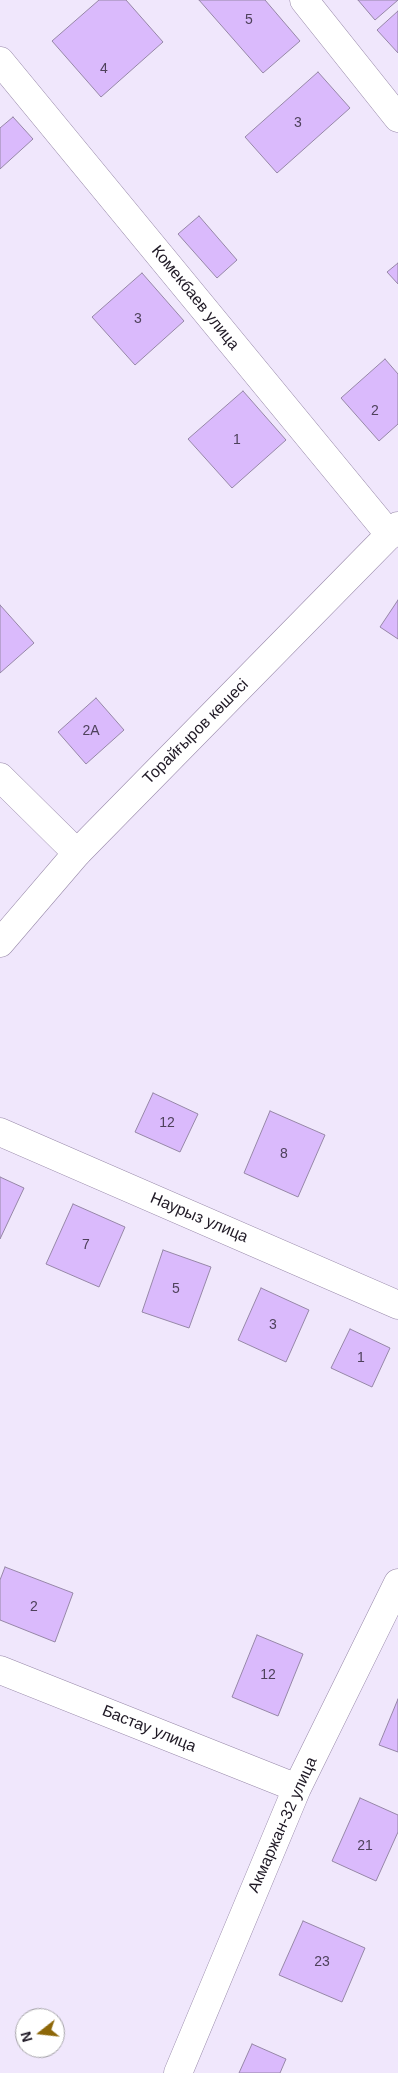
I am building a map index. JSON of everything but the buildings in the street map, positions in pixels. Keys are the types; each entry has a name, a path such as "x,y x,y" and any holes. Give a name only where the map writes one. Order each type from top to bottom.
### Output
{"street":[{"path":"304,0 398,118"},
{"name":"Комекбаев улица","path":"0,61 394,531"},
{"name":"Торайғыров көшесі","path":"0,943 77,853 394,531"},
{"path":"0,777 77,853"},
{"name":"Наурыз улица","path":"0,1132 398,1305"},
{"name":"Акмаржан-32 улица","path":"178,2073 297,1788 398,1583"},
{"name":"Бастау улица","path":"0,1670 297,1788"}]}
